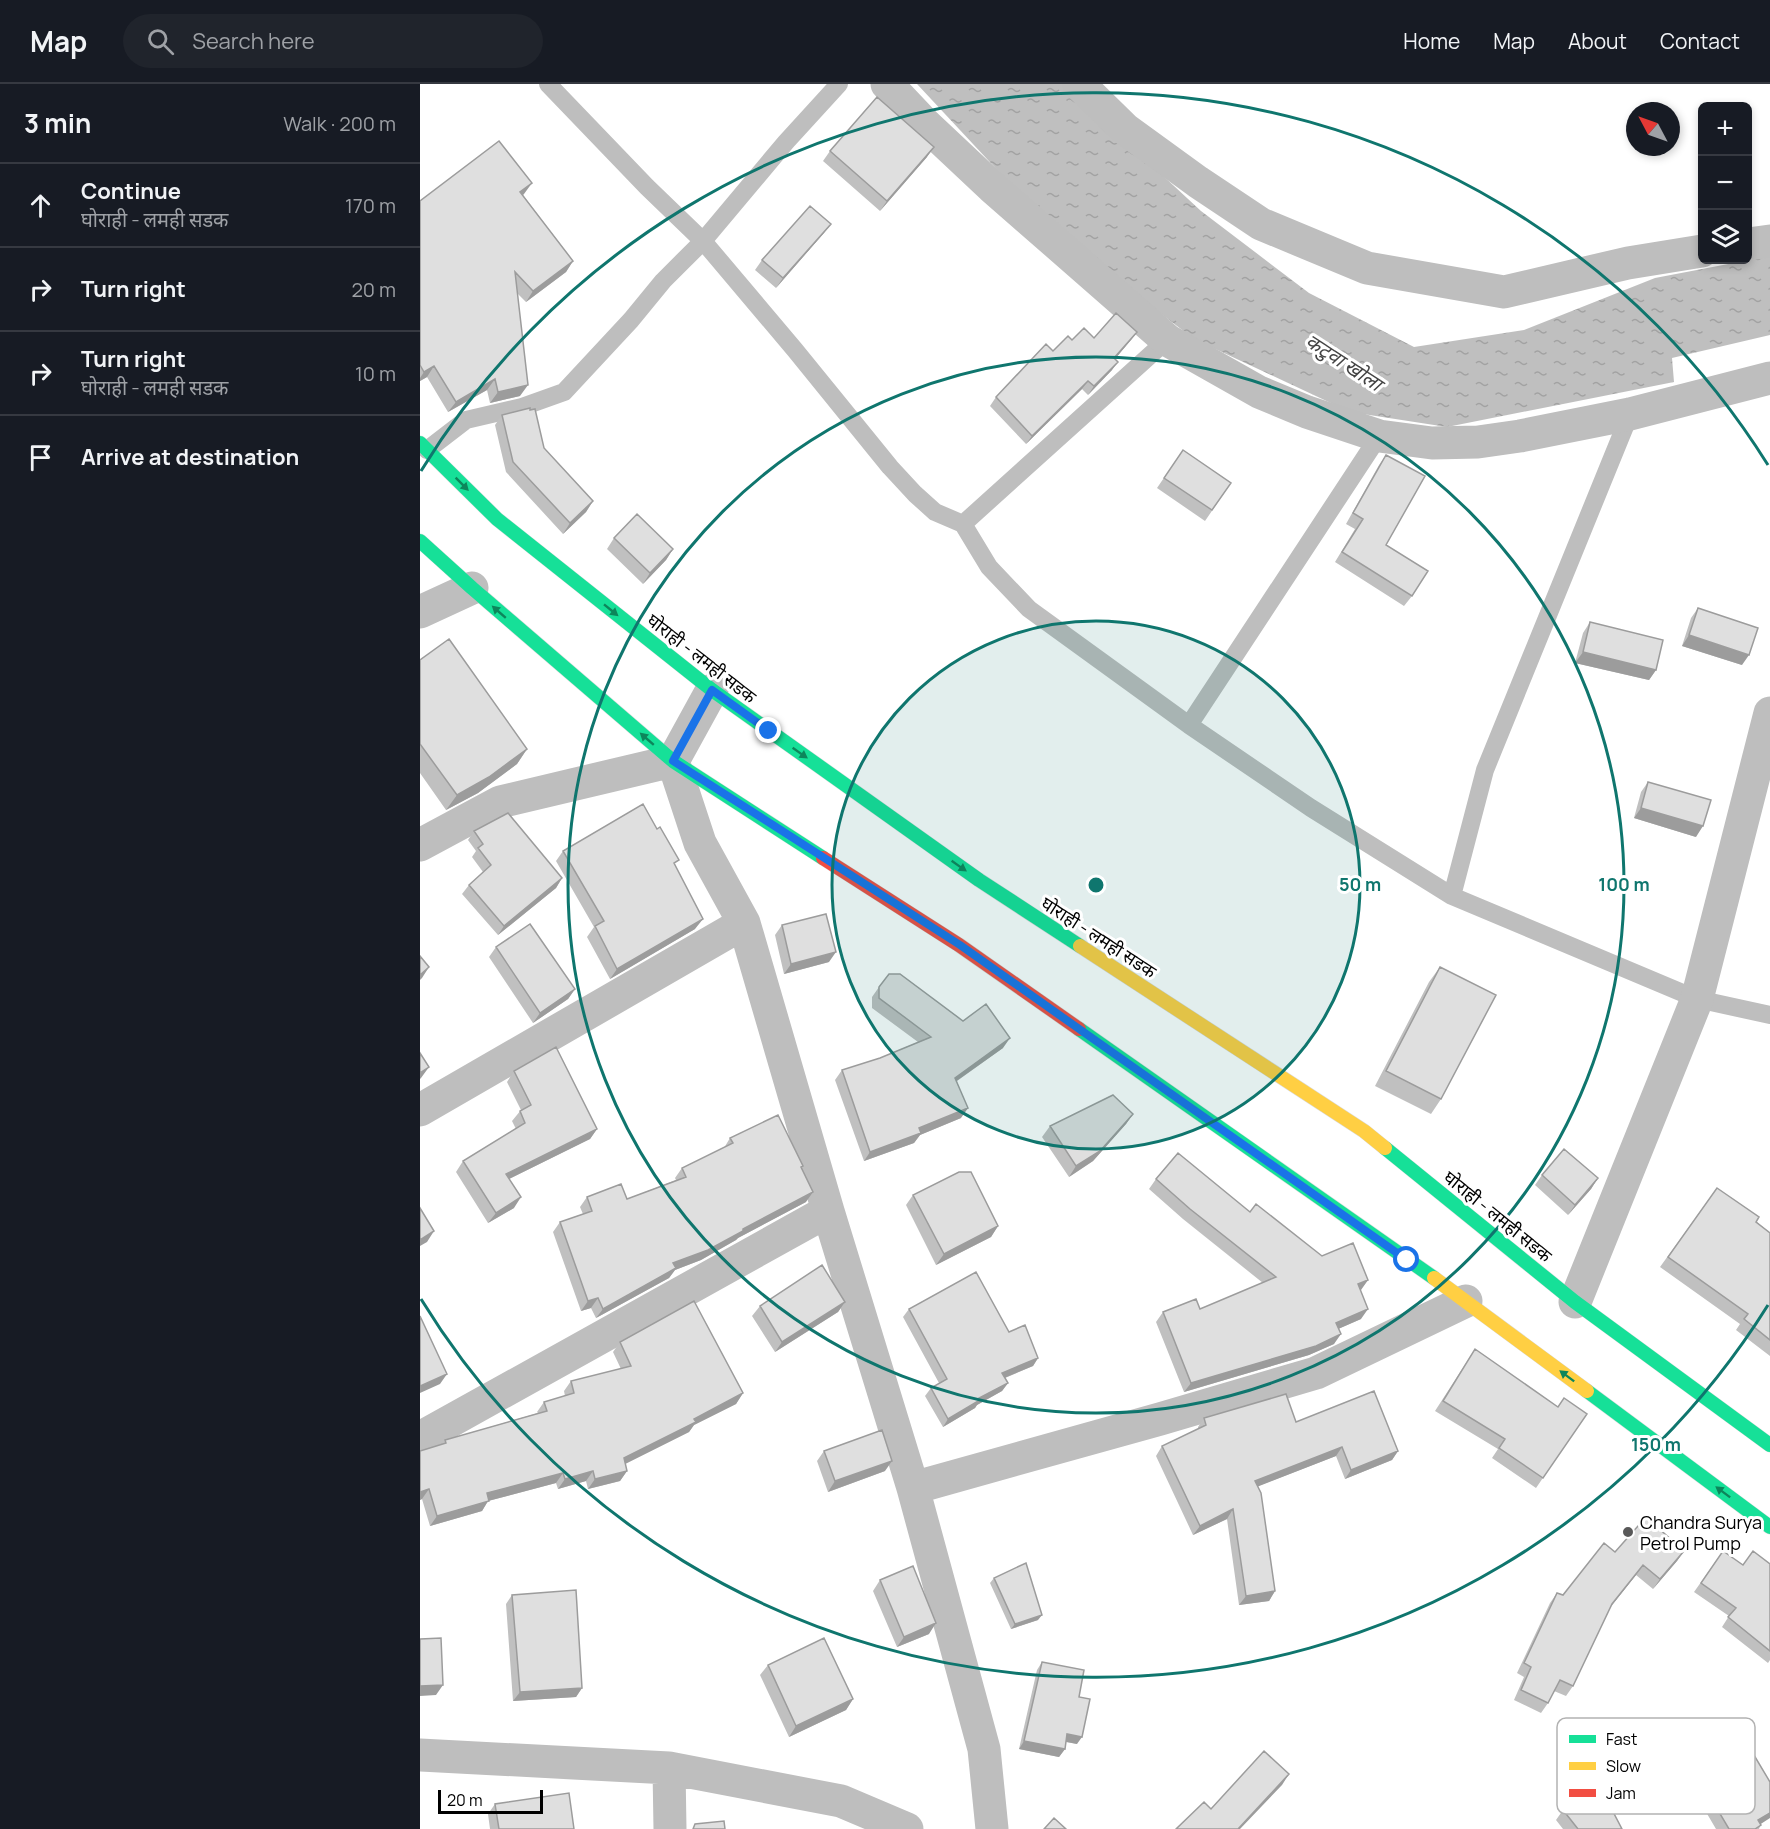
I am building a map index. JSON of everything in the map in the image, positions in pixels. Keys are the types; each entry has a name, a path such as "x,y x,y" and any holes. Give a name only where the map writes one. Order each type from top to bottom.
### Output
{"main road":[{"name":"घोराही - लमही सडक","path":"424,447 497,519 712,690 979,880 1364,1131 1575,1302 1770,1445"},
{"path":"420,541 471,588 673,761 960,945 1466,1301 1770,1527"}],"street":[{"path":"887,84 926,125 992,187 1167,340 1259,392 1307,412 1379,436 1432,443 1478,442 1520,436 1630,414 1770,378"},
{"path":"1078,84 1125,129 1261,224 1366,268 1504,292 1628,263 1698,252"},
{"path":"1752,243 1770,241"},
{"path":"420,612 471,588"},
{"path":"712,690 673,761 700,843 744,923 828,1211 913,1488 984,1749 992,1829"},
{"path":"1575,1302 1697,999 1763,767 1770,712"},
{"path":"420,845 500,802 673,761"},
{"path":"420,1110 744,923"},
{"path":"420,1438 828,1211"},
{"path":"913,1488 1316,1373 1466,1301"},
{"path":"420,1755 669,1768 841,1801 906,1829"},
{"path":"669,1768 670,1829"}],"lane":[{"path":"548,84 646,187 703,241 890,467 915,494 935,512 963,524 989,567 1029,609 1189,725 1311,808 1452,896 1697,999 1770,1015"},
{"path":"424,447 466,420 522,407 564,392 631,320 663,281 703,241 786,142 839,84"},
{"path":"963,524 1167,340"},
{"path":"1452,896 1485,770 1630,414"},
{"path":"1189,725 1379,436"}],"water":[{"name":"कटुवा खोला","path":"917,84 1064,84 1201,211 1309,293 1414,347 1524,330 1655,278 1728,264 1752,264 1752,259 1770,256 1770,335 1672,358 1674,382 1447,427 1350,412 1194,339 1058,235"}],"building":[{"path":"877,97 934,147 887,201 830,151"},
{"path":"499,141 532,183 520,192 573,261 533,291 515,272 528,385 498,392 495,379 456,402 434,366 424,372 420,365 420,201"},
{"path":"810,206 831,224 783,278 762,260"},
{"path":"1116,313 1137,332 1114,358 1118,362 1094,386 1088,381 1032,436 996,397 1046,344 1053,351 1068,336 1072,340 1084,328 1094,338"},
{"path":"530,408 530,410 535,409 544,448 593,501 570,523 513,462 502,415"},
{"path":"1183,450 1231,483 1212,510 1164,478"},
{"path":"1386,455 1425,476 1386,545 1428,571 1412,596 1342,552 1363,519 1353,513"},
{"path":"637,514 673,549 650,573 614,538"},
{"path":"1698,608 1758,628 1749,655 1689,635"},
{"path":"1590,622 1663,640 1656,670 1583,652"},
{"path":"449,639 527,749 489,777 457,795 420,744 420,660"},
{"path":"1648,782 1711,800 1703,826 1641,808"},
{"path":"643,804 657,829 660,827 679,860 674,863 703,919 617,969 595,926 604,921 563,851"},
{"path":"508,813 562,878 504,926 469,885 491,865 478,848 483,844 474,831"},
{"path":"826,914 836,952 791,964 782,925"},
{"path":"530,924 575,989 540,1013 496,947"},
{"path":"420,956 429,967 420,975"},
{"path":"1440,967 1496,995 1441,1099 1386,1071"},
{"path":"889,974 900,974 963,1021 986,1004 1010,1038 955,1078 968,1108 919,1128 921,1133 870,1152 842,1070 880,1058 931,1037 879,998 879,987"},
{"path":"556,1047 597,1129 506,1174 521,1197 496,1213 463,1161 525,1123 520,1111 531,1105 514,1071"},
{"path":"420,1053 429,1067 420,1073"},
{"path":"1113,1095 1133,1114 1100,1151 1076,1166 1050,1126"},
{"path":"778,1115 813,1192 708,1250 673,1263 676,1268 603,1309 598,1298 588,1301 560,1222 592,1211 587,1197 621,1184 627,1199 686,1177 682,1168 733,1143 730,1138"},
{"path":"1564,1149 1598,1178 1575,1205 1542,1175"},
{"path":"1178,1153 1250,1212 1256,1204 1322,1256 1353,1243 1368,1280 1358,1284 1368,1309 1336,1323 1341,1334 1316,1346 1191,1383 1163,1312 1196,1299 1200,1309 1276,1277 1156,1179"},
{"path":"959,1172 971,1172 998,1226 944,1254 913,1195"},
{"path":"1717,1188 1759,1217 1756,1222 1770,1233 1770,1340 1744,1319 1748,1314 1668,1257"},
{"path":"420,1208 434,1231 420,1240"},
{"path":"822,1265 845,1302 782,1342 760,1306"},
{"path":"976,1272 1009,1332 1025,1325 1038,1358 1002,1373 1008,1383 979,1398 980,1400 948,1419 931,1388 947,1379 909,1309"},
{"path":"694,1301 743,1393 694,1419 696,1422 624,1458 627,1471 595,1479 593,1471 565,1479 563,1473 487,1493 489,1501 437,1516 429,1489 420,1492 420,1451 446,1443 445,1440 547,1411 544,1402 574,1393 571,1381 631,1366 620,1342"},
{"path":"420,1316 447,1374 420,1386"},
{"path":"1475,1349 1558,1407 1564,1398 1587,1414 1543,1478 1499,1448 1505,1439 1443,1401"},
{"path":"1374,1391 1398,1451 1351,1470 1342,1447 1255,1481 1261,1493 1275,1591 1246,1596 1233,1509 1200,1526 1162,1446 1206,1425 1204,1418 1286,1394 1296,1422"},
{"path":"882,1430 892,1461 835,1481 824,1451"},
{"path":"1646,1517 1684,1551 1660,1579 1643,1565 1612,1604 1573,1686 1560,1680 1548,1703 1521,1690 1531,1667 1524,1663 1557,1593 1563,1595 1604,1543 1615,1552"},
{"path":"1723,1551 1743,1565 1753,1551 1770,1564 1770,1651 1728,1617 1736,1608 1701,1583"},
{"path":"1026,1563 1042,1615 1015,1624 994,1578"},
{"path":"913,1566 936,1623 904,1637 880,1580"},
{"path":"576,1590 582,1688 520,1692 512,1595"},
{"path":"441,1638 443,1685 420,1686 420,1639"},
{"path":"824,1638 853,1699 796,1726 768,1665"},
{"path":"1042,1662 1084,1670 1079,1697 1090,1699 1082,1737 1067,1734 1065,1749 1024,1741"},
{"path":"1264,1751 1289,1774 1238,1829 1176,1829 1204,1802 1211,1809"},
{"path":"1755,1757 1770,1782 1770,1813 1758,1820 1761,1825 1755,1829 1729,1829 1720,1814 1755,1814"},
{"path":"569,1793 574,1829 499,1829 495,1804"},
{"path":"1566,1814 1614,1814 1622,1829 1578,1829"},
{"path":"1054,1818 1066,1829 1044,1829"},
{"path":"724,1821 725,1829 693,1829 695,1824"}],"traffic: fast":[{"path":"420,443 497,519 712,690 979,880 1080,946"},
{"path":"420,541 673,761 823,858"},
{"path":"1079,1029 1434,1278"},
{"path":"1385,1148 1575,1302 1770,1445"},
{"path":"1587,1391 1770,1527"}],"traffic: slow":[{"path":"1080,946 1364,1131 1385,1148"},
{"path":"1434,1278 1587,1391"}],"traffic: jam":[{"path":"823,858 959,945 1079,1029"}],"place":[{"name":"Chandra Surya Petrol Pump","path":"1628,1532"}],"route":[{"path":"769,731 712,690 673,761 960,945 1407,1260"}]}
